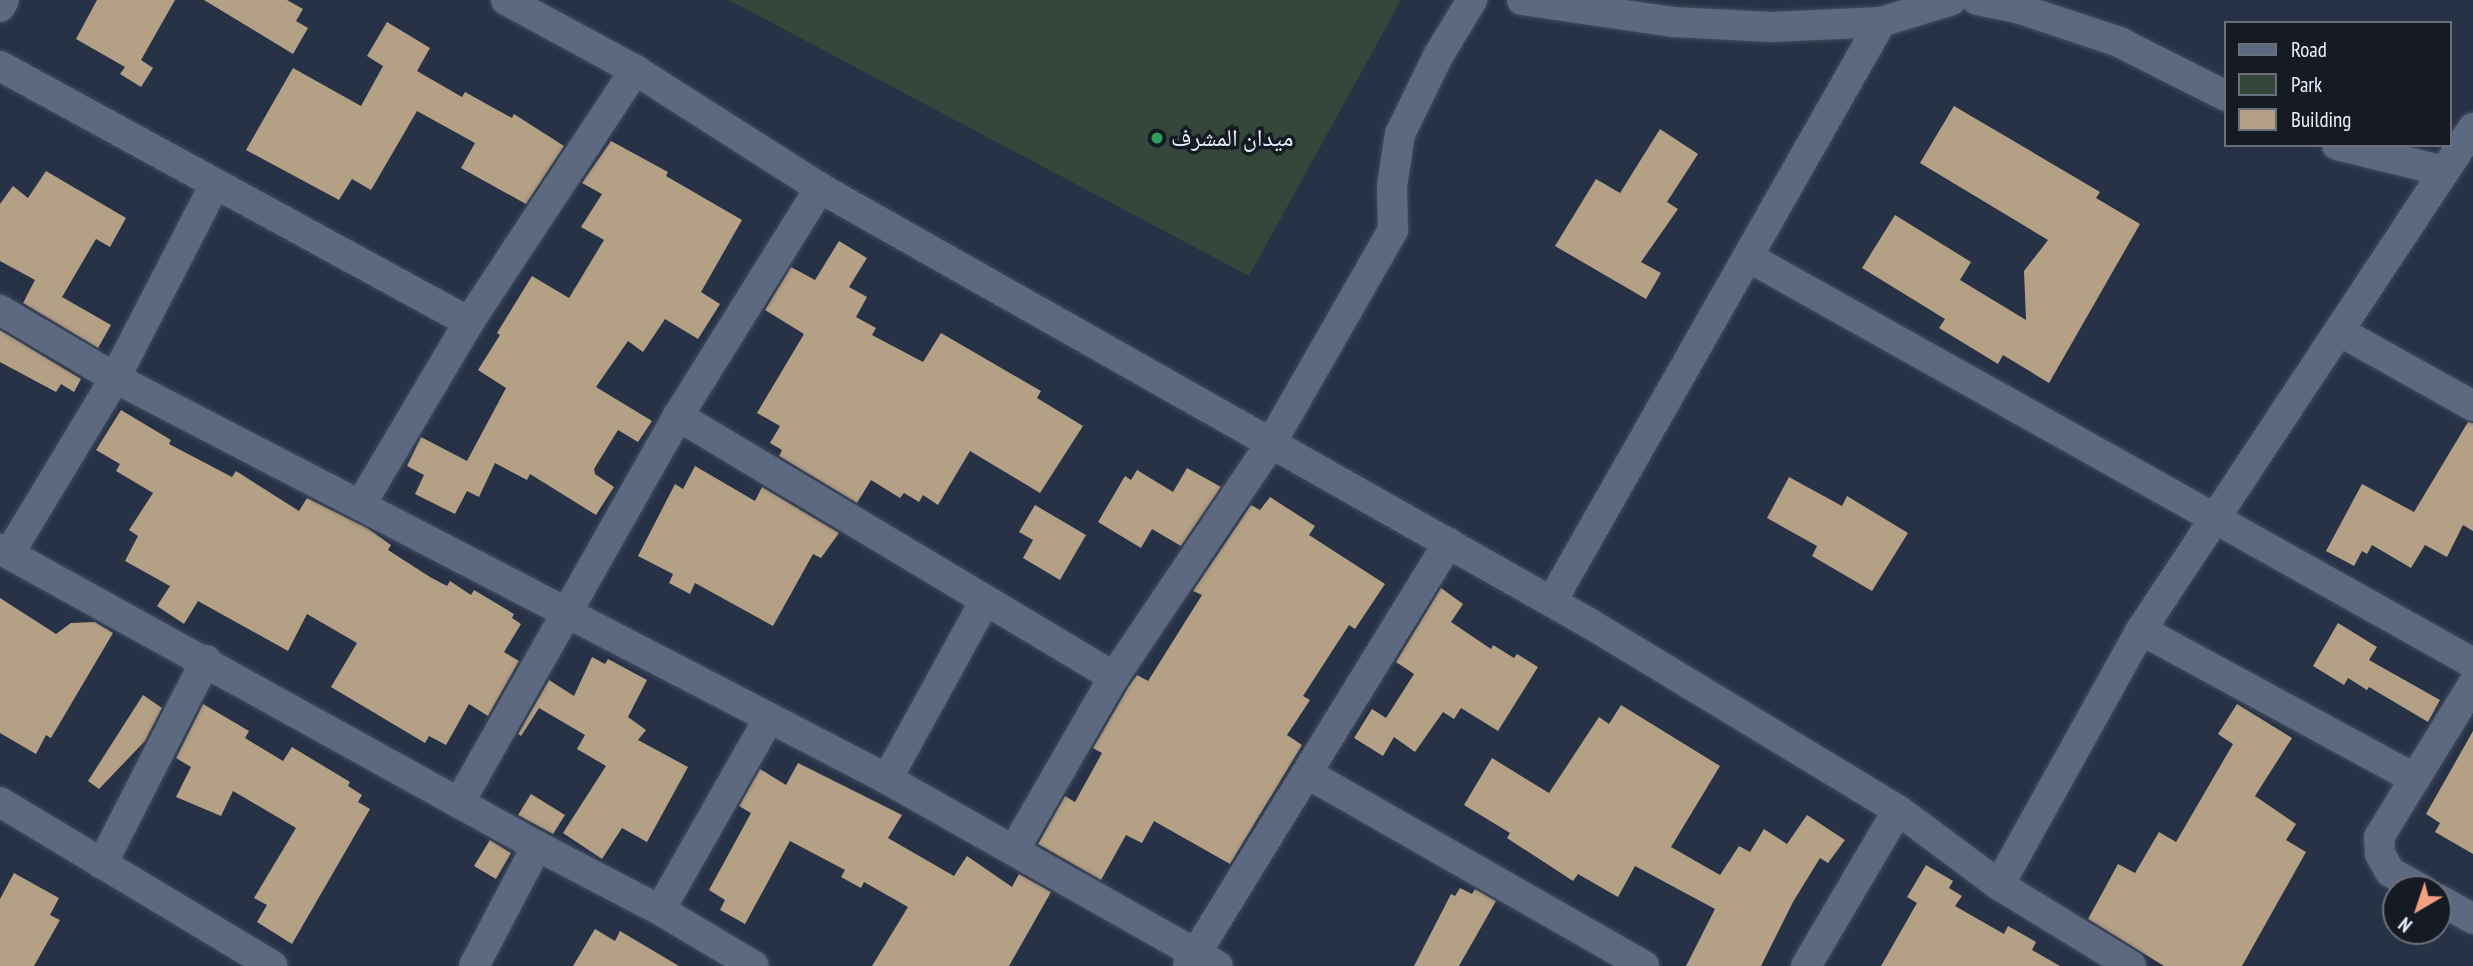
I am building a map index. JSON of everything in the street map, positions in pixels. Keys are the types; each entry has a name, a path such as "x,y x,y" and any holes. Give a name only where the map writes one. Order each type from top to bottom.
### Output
{"street":[{"path":"0,7 4,0"},
{"path":"506,0 635,70 820,188 1270,445 1552,601 1898,810 1999,885 2131,966"},
{"path":"1014,850 1114,677 1270,445 1393,230 1392,186 1400,134 1438,56 1472,0"},
{"path":"1522,0 1673,22 1772,27 1881,22 1952,0"},
{"path":"1977,0 2017,8 2119,42 2224,95"},
{"path":"1552,601 1881,22"},
{"path":"0,66 469,322"},
{"path":"360,504 469,322 635,70"},
{"path":"1999,885 2141,630 2444,171 2470,137"},
{"path":"2345,147 2444,171"},
{"path":"215,184 115,378 5,551 206,660 537,846 660,910 754,966"},
{"path":"459,803 678,416 820,188"},
{"path":"1748,257 2213,520 2473,663"},
{"path":"0,310 115,378 887,779 1014,850 1200,962 1308,774 1448,543"},
{"path":"2339,331 2473,406"},
{"path":"678,416 1114,677"},
{"path":"887,779 985,601"},
{"path":"2141,630 2415,779"},
{"path":"102,864 206,660"},
{"path":"2395,875 2390,872 2380,855 2379,837 2473,684"},
{"path":"660,910 769,718"},
{"path":"1308,774 1644,966"},
{"path":"0,802 258,962"},
{"path":"1806,966 1898,810"},
{"path":"474,966 537,846"},
{"path":"2452,907 2473,919"}],"green space":[{"name":"ميدان المشرف","path":"729,0 1401,0 1249,276"}],"building":[{"path":"97,0 175,0 141,60 153,68 141,87 120,74 125,67 76,39"},
{"path":"204,0 287,0 303,9 296,21 308,28 293,54"},
{"path":"387,22 430,48 417,71 462,97 465,92 512,118 514,114 564,146 526,204 461,168 475,143 417,111 371,190 352,179 339,200 246,150 293,68 361,106 383,66 367,56"},
{"path":"1954,106 2100,192 2096,198 2140,224 2049,383 2003,355 1998,364 1939,328 1945,319 1862,268 1895,215 1971,262 1960,280 2026,320 2024,271 2048,240 1920,163"},
{"path":"1660,129 1698,154 1667,202 1678,209 1641,262 1661,273 1646,299 1555,246 1596,179 1620,193"},
{"path":"611,141 668,172 666,176 742,220 701,292 720,304 698,339 665,319 643,352 628,341 596,387 652,421 638,442 618,430 594,469 595,474 614,487 596,515 530,474 527,480 495,463 479,497 467,491 455,514 415,494 424,475 407,466 421,437 467,461 506,388 478,370 532,276 569,298 604,240 581,227 602,194 582,183"},
{"path":"46,171 126,218 110,247 96,239 62,297 111,325 98,348 23,303 35,280 0,261 0,204 13,186 28,198"},
{"path":"839,241 867,258 849,287 867,297 856,317 876,328 872,335 923,362 941,333 1041,391 1037,398 1083,426 1040,493 970,451 938,505 923,495 919,502 904,493 900,498 871,480 857,503 779,456 782,450 770,443 780,426 757,413 804,334 765,310 791,267 815,280"},
{"path":"0,330 81,379 74,392 61,384 56,392 0,362"},
{"path":"121,410 171,440 169,444 232,477 236,471 299,511 307,498 367,528 391,545 388,550 430,577 447,586 450,581 471,595 474,590 514,614 512,618 521,624 504,652 519,661 488,716 469,704 446,745 429,736 425,743 331,687 357,643 307,614 288,651 198,601 184,624 157,606 170,586 125,561 138,536 129,530 153,493 116,471 120,464 96,450"},
{"path":"2468,422 2473,423 2473,531 2463,525 2447,557 2425,545 2411,568 2372,545 2367,554 2362,551 2354,566 2326,551 2362,484 2414,512"},
{"path":"695,466 755,501 762,487 839,533 821,558 813,554 773,626 695,583 690,594 669,583 673,574 638,556 675,484 683,489"},
{"path":"1187,468 1221,487 1181,546 1152,529 1141,548 1098,522 1125,476 1131,480 1137,470 1173,492"},
{"path":"1789,477 1842,506 1847,496 1908,533 1872,591 1812,556 1817,546 1767,518"},
{"path":"1270,497 1315,526 1309,535 1385,584 1355,629 1349,625 1303,696 1310,700 1287,735 1302,745 1230,864 1154,821 1142,843 1126,835 1101,880 1038,844 1065,796 1075,802 1102,753 1093,748 1129,686 1137,675 1148,681 1202,595 1193,591 1251,505 1260,510"},
{"path":"1035,505 1086,535 1060,580 1023,558 1033,540 1019,532"},
{"path":"1441,588 1463,604 1451,622 1491,649 1493,645 1514,658 1517,654 1538,667 1498,731 1461,708 1454,719 1443,712 1415,752 1394,737 1383,756 1354,738 1372,709 1386,718 1414,674 1396,662"},
{"path":"0,598 56,634 71,623 95,622 113,633 51,738 46,735 36,754 0,733"},
{"path":"2338,623 2377,647 2369,660 2440,700 2428,722 2369,687 2367,690 2348,678 2344,685 2313,666"},
{"path":"592,657 605,664 608,659 647,680 628,717 646,730 638,740 688,767 647,842 622,828 602,859 563,833 606,766 577,749 585,735 539,708 521,736 518,734 549,680 574,696"},
{"path":"143,695 162,708 145,741 99,789 88,781"},
{"path":"203,704 249,731 245,738 283,761 292,747 350,782 348,786 362,795 358,802 370,809 292,944 257,922 267,905 254,898 296,828 233,791 221,816 176,797 191,767 176,758"},
{"path":"2237,704 2292,738 2255,796 2296,824 2286,840 2306,852 2242,966 2164,966 2088,919 2118,864 2135,873 2159,832 2176,842 2233,744 2218,734"},
{"path":"1621,705 1720,766 1671,847 1720,875 1739,846 1750,852 1764,829 1787,844 1807,815 1845,840 1828,863 1820,858 1793,902 1761,966 1686,966 1715,909 1635,866 1618,897 1578,874 1573,881 1507,838 1510,833 1464,805 1492,758 1549,793 1599,717 1609,724"},
{"path":"2473,731 2473,854 2435,832 2440,823 2426,814"},
{"path":"798,763 902,815 888,838 954,876 967,856 1012,887 1019,874 1051,892 1009,966 872,966 908,907 864,882 861,888 841,877 845,870 790,841 745,924 720,910 725,900 709,890 751,813 739,806 760,769 786,785"},
{"path":"531,794 565,815 553,834 518,815"},
{"path":"490,840 511,853 496,879 474,866"},
{"path":"1926,865 1953,881 1949,888 1962,896 1955,906 2004,934 2008,926 2036,942 2032,950 2060,966 1881,966 1917,903 1907,897"},
{"path":"14,873 59,898 50,915 60,920 34,966 0,966 0,899"},
{"path":"1460,888 1472,894 1475,889 1496,901 1459,966 1414,966 1451,894 1455,896"},
{"path":"595,929 615,941 620,931 679,966 573,966"}],"place":[{"name":"ميدان المشرف","path":"1157,138"}]}
